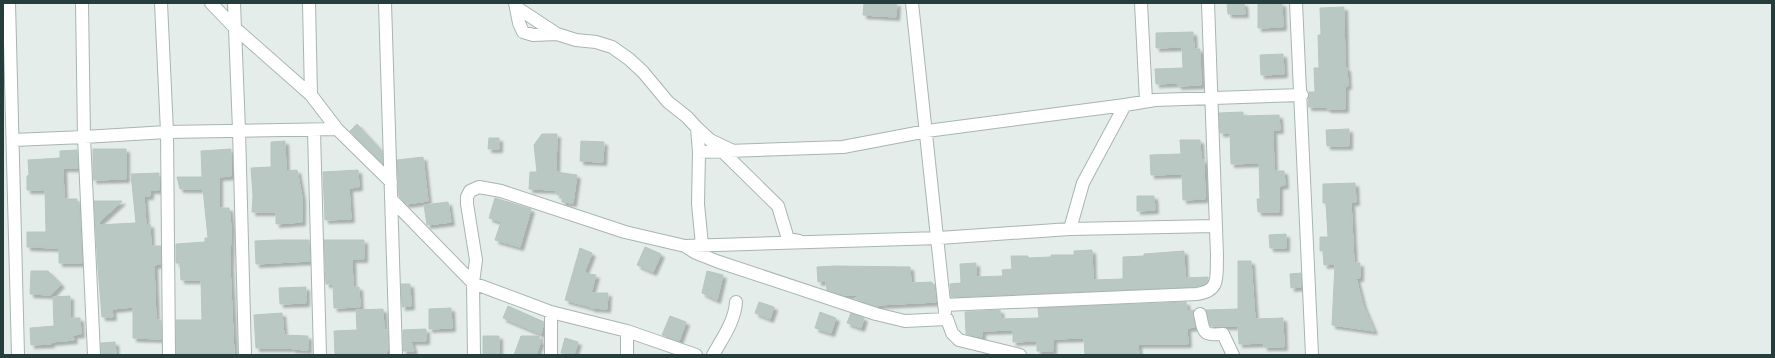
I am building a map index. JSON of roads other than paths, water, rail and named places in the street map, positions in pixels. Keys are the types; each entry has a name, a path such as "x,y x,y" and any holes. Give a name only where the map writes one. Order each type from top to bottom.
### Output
{"street":[{"path":"9,3 6,19 13,140 8,194 18,355"},
{"path":"82,3 84,137 94,355"},
{"path":"162,3 167,132 170,355"},
{"path":"211,3 235,28 311,95 337,129 391,182"},
{"path":"234,3 245,355"},
{"path":"309,3 311,95"},
{"path":"385,3 396,355"},
{"path":"912,3 939,238 944,305 947,319 952,333 959,340 1020,355"},
{"path":"1141,3 1146,101"},
{"path":"944,305 1206,293 1212,289 1215,284 1216,256 1208,3"},
{"path":"1296,3 1302,95 1312,355"},
{"path":"516,5 557,34 576,40 603,44 619,52 643,72 668,102 687,117 710,140 729,152 778,206 788,239 806,242"},
{"path":"516,5 519,23 523,32 533,35 557,34"},
{"path":"699,152 729,152 843,146 927,131 1125,106 1146,101 1302,95"},
{"path":"1070,229 1083,183 1125,106"},
{"path":"697,128 699,152 698,204 702,245"},
{"path":"13,140 167,132 337,129"},
{"path":"314,130 320,355"},
{"path":"474,355 473,283 476,260 467,204 470,191 479,187 501,191 531,200 625,232 686,246 939,238 1070,229 1215,226"},
{"path":"391,199 473,283 551,312 627,331 696,355"},
{"path":"686,246 696,253 719,262 876,314 905,321 947,319"},
{"path":"713,355 730,324 736,309 736,302"},
{"path":"551,312 551,355"},
{"path":"1200,314 1205,333 1210,335 1223,334 1233,355"},
{"path":"627,331 627,355"}]}
